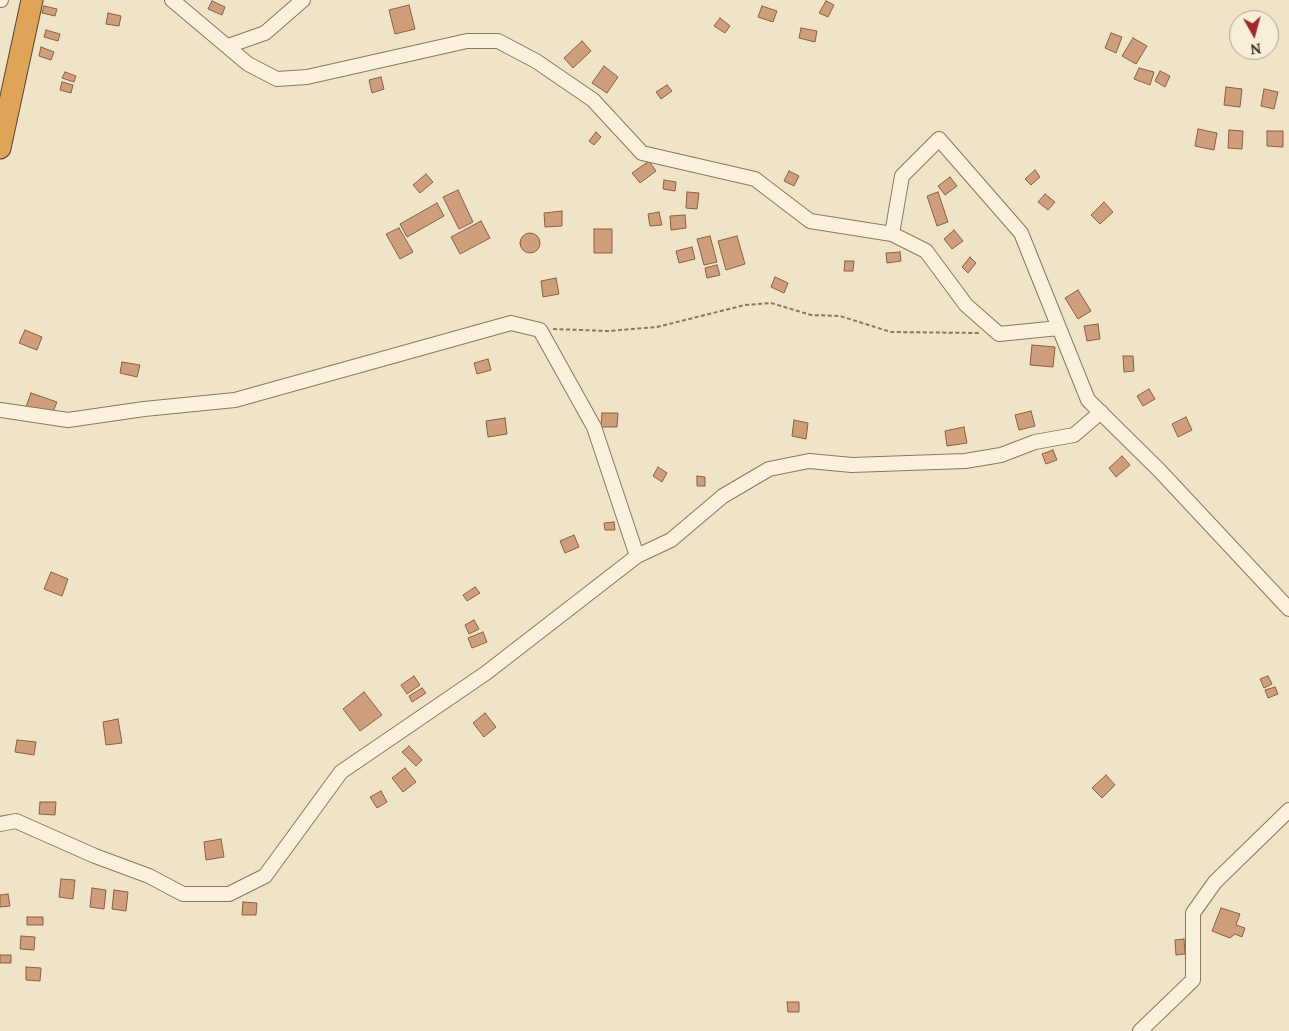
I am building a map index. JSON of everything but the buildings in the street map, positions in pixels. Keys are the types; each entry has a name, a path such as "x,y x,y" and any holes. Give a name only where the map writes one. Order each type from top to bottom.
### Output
{"highway":[{"path":"0,148 32,0"}],"street":[{"path":"172,0 248,64 277,79 307,77 467,41 498,41 536,61 593,100 642,153 755,178 810,221 892,234 926,251 966,305 999,334 1059,328"},
{"path":"228,46 265,33 302,0"},
{"path":"892,234 902,176 939,140 1022,233 1088,400 1159,470 1289,609"},
{"path":"0,410 68,420 154,408 235,400 511,323 540,330 594,427 637,556"},
{"path":"0,824 16,821 95,856 149,876 183,894 229,894 265,876 341,772 486,673 637,556 671,540 723,496 769,469 809,461 852,465 919,463 965,461 1001,455 1035,442 1074,435 1101,412"},
{"path":"1140,1031 1193,980 1193,912 1215,882 1289,810"}],"path":[{"path":"552,329 608,331 657,327 745,305 771,303 812,315 840,316 891,332 999,334"}]}
